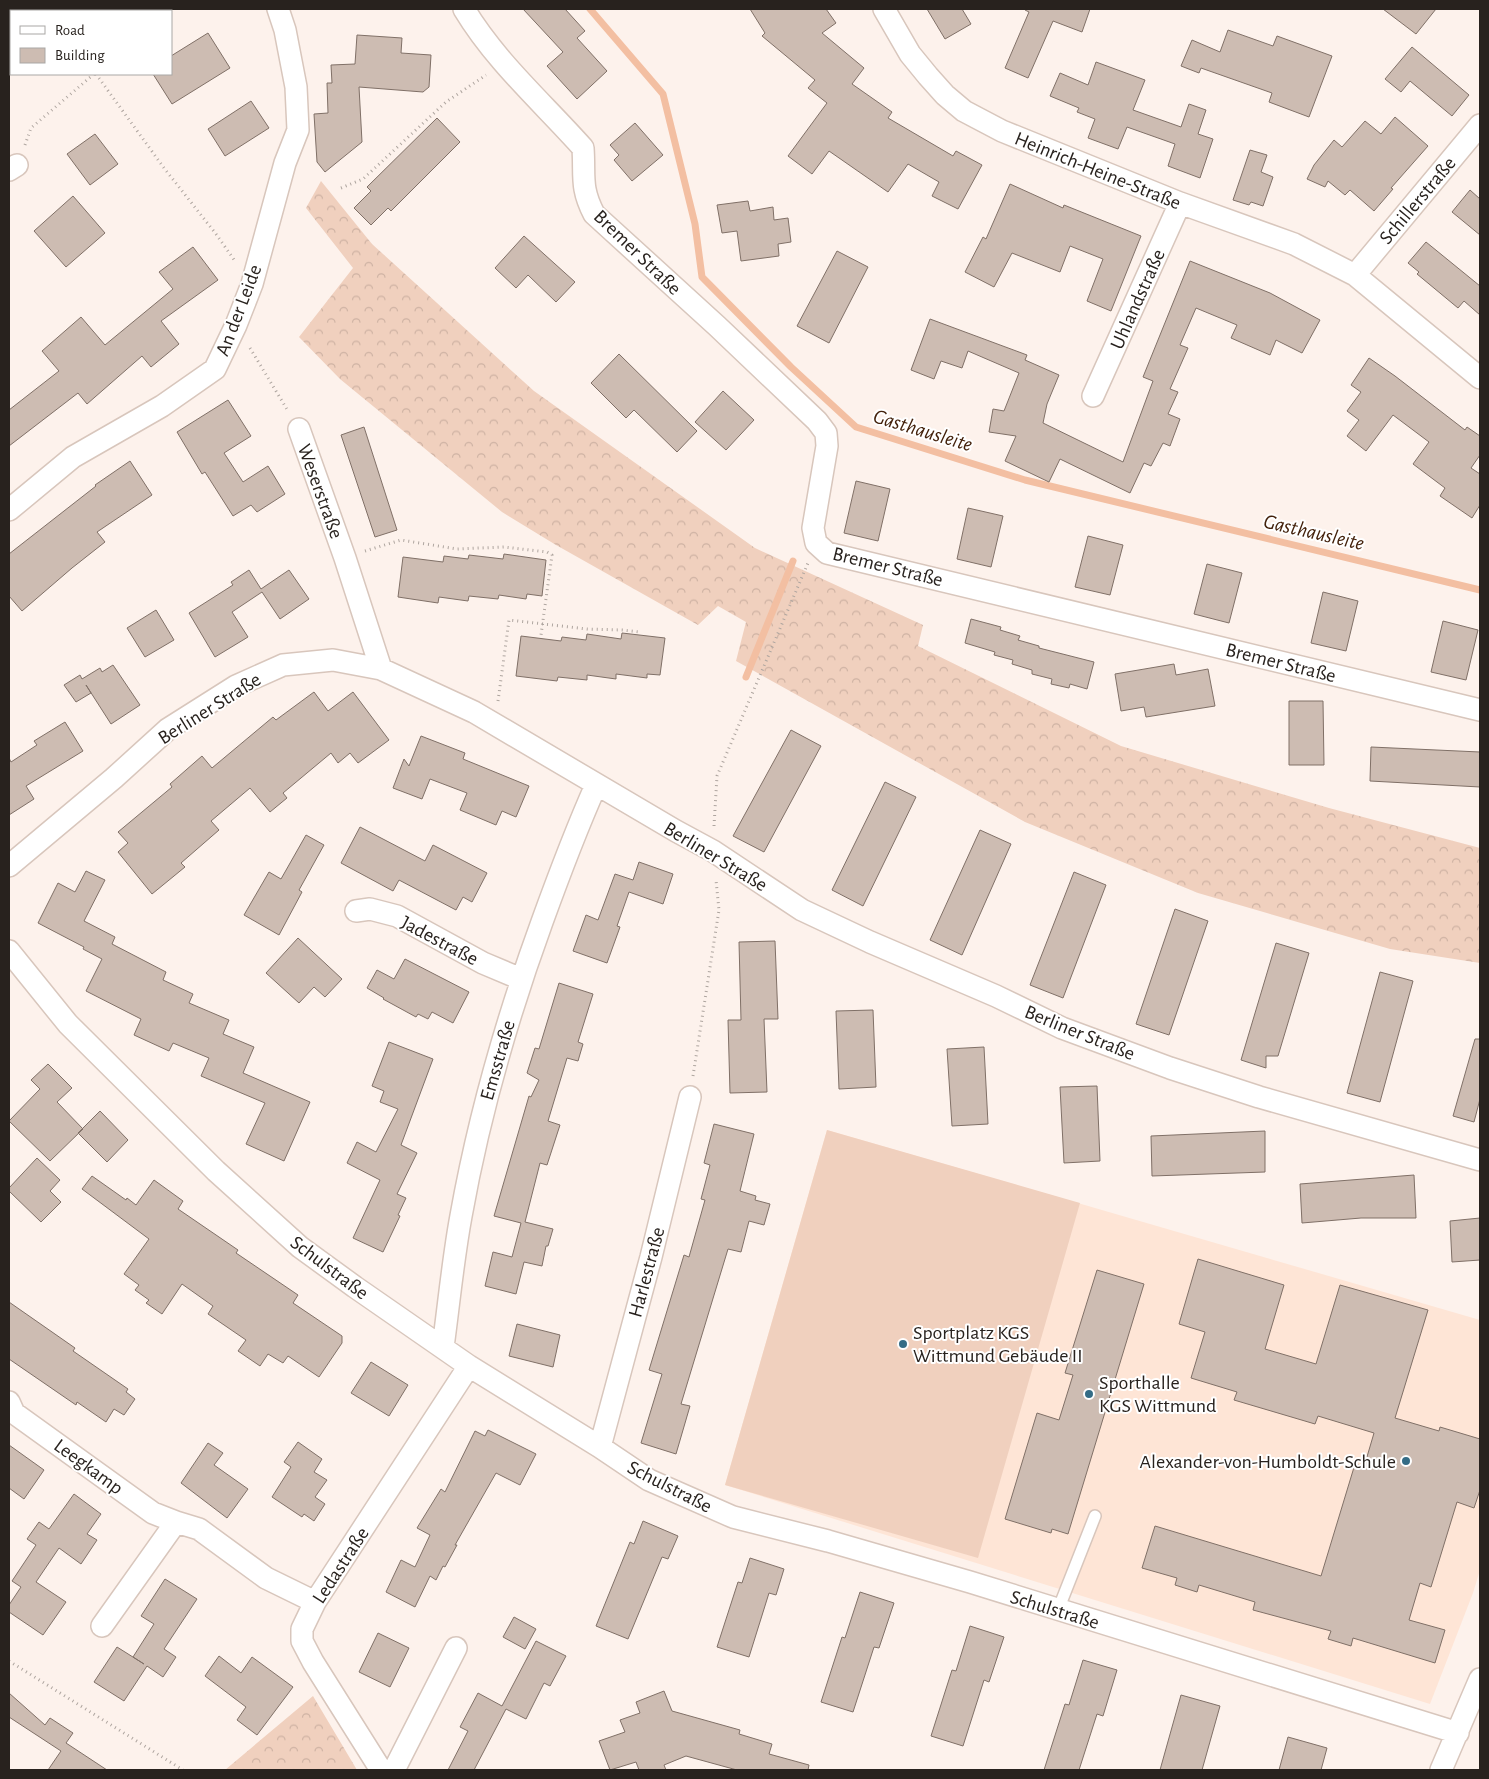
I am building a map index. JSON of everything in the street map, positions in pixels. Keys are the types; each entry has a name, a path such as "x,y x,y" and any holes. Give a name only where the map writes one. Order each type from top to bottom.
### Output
{"street":[{"name":"An der Leide","path":"9,510 73,457 162,406 215,369 236,325 252,284 285,163 298,130 296,87 285,30 278,9"},
{"name":"Bremer Straße","path":"464,9 474,26 503,63 583,148 582,182 586,199 594,214 717,326 817,421 826,433 827,446 813,528 816,543 827,553 1480,710"},
{"name":"Heinrich-Heine-Straße","path":"884,9 910,54 945,95 964,111 1002,132 1180,203 1294,244 1354,275 1480,378"},
{"name":"Schillerstraße","path":"1354,275 1480,125"},
{"name":"Uhlandstraße","path":"1093,396 1180,203"},
{"name":"Weserstraße","path":"299,429 345,558 381,668"},
{"name":"Berliner Straße","path":"9,866 114,778 168,729 236,686 283,665 333,660 381,668 474,712 676,832 713,851 802,910 870,942 996,996 1062,1028 1170,1068 1259,1097 1480,1160"},
{"name":"Emsstraße","path":"444,1347 460,1216 486,1098 504,1030 577,826 596,785"},
{"name":"Jadestraße","path":"356,911 370,909 397,916 483,964 521,979"},
{"name":"Schulstraße","path":"9,951 68,1024 223,1177 300,1247 469,1366 600,1447 649,1480 733,1517 828,1541 1458,1733"},
{"name":"Harlestraße","path":"600,1447 651,1257 690,1097"},
{"name":"Ledastraße","path":"381,1770 313,1662 302,1641 302,1629 315,1602 469,1366"},
{"name":"Leegkamp","path":"9,1402 14,1412 153,1513 199,1528 266,1578 315,1602"},
{"path":"102,1626 176,1522"},
{"path":"394,1770 456,1648"},
{"path":"1441,1770 1480,1679"}],"lane":[{"path":"1058,1610 1095,1516"}],"path":[{"path":"341,188 363,179 446,102 503,63"},
{"path":"13,168 31,128 94,75"},
{"path":"96,75 252,284"},
{"name":"Weserstraße","path":"236,325 299,429"},
{"path":"345,558 401,540 457,549 504,547 547,552 552,555 541,636"},
{"path":"690,1097 719,910 713,851 717,776 816,543"},
{"path":"494,724 509,620 587,629 640,632"},
{"path":"9,1661 183,1770"}],"shaded area":[{"path":"827,1130 1480,1320 1480,1570 1430,1704 725,1485"}],"green space":[{"path":"321,181 372,244 534,391 755,548 923,625 918,646 1121,746 1329,808 1480,848 1480,963 1390,949 1198,893 1025,822 736,661 746,622 718,606 698,625 556,545 502,512 340,379 299,337 353,268 306,208"},
{"name":"Sportplatz KGS Wittmund Gebäude II","path":"827,1130 1080,1203 978,1558 725,1485"},
{"path":"313,1696 357,1770 225,1770"}],"building":[{"path":"523,9 565,9 585,31 577,38 607,71 577,99 547,66 563,52"},
{"path":"750,9 826,9 836,23 822,33 864,68 852,84 892,112 888,118 953,156 956,151 982,165 958,209 932,196 939,182 908,164 888,192 829,151 812,174 788,156 827,103 808,88 815,80 762,36 765,33"},
{"path":"927,9 962,9 971,24 945,39"},
{"path":"1025,9 1090,9 1082,32 1053,21 1028,78 1005,68 1029,12"},
{"path":"1383,9 1436,9 1416,34"},
{"path":"1228,30 1273,46 1277,36 1332,56 1309,117 1269,102 1272,93 1201,68 1199,73 1181,66 1192,40 1220,52"},
{"path":"208,33 230,68 172,104 154,75 172,75 172,55"},
{"path":"357,35 402,38 401,53 431,55 429,87 423,92 359,87 362,142 325,172 317,162 314,114 328,113 327,83 332,83 331,65 355,64"},
{"path":"1412,47 1469,95 1452,116 1410,81 1401,92 1385,79"},
{"path":"1096,62 1145,80 1133,110 1181,127 1189,104 1206,110 1198,134 1213,139 1200,178 1168,166 1175,144 1127,127 1118,149 1088,138 1095,119 1077,112 1079,108 1050,96 1060,73 1088,85"},
{"path":"251,101 269,128 225,156 208,129"},
{"path":"1395,117 1428,146 1391,188 1393,189 1374,211 1350,190 1345,195 1328,181 1325,187 1307,179 1314,165 1334,140 1342,147 1365,121 1381,134"},
{"path":"437,118 460,142 391,211 388,208 371,225 354,208 371,191 367,187"},
{"path":"635,123 663,155 632,181 614,160 619,155 610,145"},
{"path":"95,134 118,164 90,185 67,154"},
{"path":"1250,150 1267,155 1261,172 1273,177 1263,206 1251,202 1249,205 1233,200"},
{"path":"1010,184 1063,208 1064,205 1141,236 1111,311 1087,301 1103,259 1070,246 1060,272 1012,253 994,287 965,272 983,237 986,239"},
{"path":"1470,190 1480,199 1480,235 1452,212"},
{"path":"73,196 105,233 66,267 34,231"},
{"path":"748,201 750,211 773,207 774,220 788,218 791,242 778,244 779,256 741,261 737,231 722,233 717,205"},
{"path":"524,236 575,282 556,302 528,275 516,288 495,268"},
{"path":"1426,242 1480,286 1480,315 1464,301 1458,308 1417,274 1419,272 1408,263"},
{"path":"193,247 218,280 161,321 179,344 151,367 142,356 87,404 78,393 9,446 9,410 59,371 42,351 81,317 105,345 173,289 159,272"},
{"path":"837,251 868,267 829,343 797,326"},
{"path":"1190,261 1270,293 1320,320 1302,353 1276,340 1270,355 1231,338 1237,325 1196,308 1180,345 1188,348 1170,389 1178,392 1168,414 1180,419 1170,446 1163,443 1151,466 1144,463 1130,493 1060,459 1049,482 1005,461 1016,436 989,432 993,409 1004,411 1019,373 968,351 962,368 941,361 934,379 911,370 930,319 1027,355 1025,360 1059,375 1047,404 1043,423 1123,462 1153,381 1143,377"},
{"path":"619,354 697,431 677,452 634,410 626,418 591,383"},
{"path":"1369,358 1465,430 1467,427 1480,436 1480,455 1471,468 1480,474 1480,505 1472,518 1440,496 1445,488 1413,464 1429,442 1393,415 1366,451 1347,436 1359,420 1347,411 1361,392 1351,385"},
{"path":"723,391 754,420 726,450 695,422"},
{"path":"228,400 251,436 224,453 243,482 268,466 285,494 257,512 251,505 233,516 205,472 202,474 177,432"},
{"path":"364,427 397,530 375,537 341,435"},
{"path":"130,461 152,495 97,532 105,542 22,611 9,596 9,554 95,485"},
{"path":"856,481 890,489 878,541 844,533"},
{"path":"968,508 1003,516 991,567 957,559"},
{"path":"1088,536 1123,545 1110,595 1075,587"},
{"path":"504,554 546,560 542,596 527,594 526,599 499,595 498,599 469,596 468,601 439,597 438,603 398,597 403,557 443,562 444,556 468,559 469,555 503,559"},
{"path":"1207,564 1242,573 1229,623 1194,614"},
{"path":"249,570 261,589 289,570 309,599 280,619 262,592 232,612 248,637 215,657 189,613 233,585 231,582"},
{"path":"1323,592 1358,601 1346,651 1311,643"},
{"path":"156,610 174,640 145,657 127,628"},
{"path":"971,619 1001,627 1000,630 1020,636 1018,640 1039,646 1039,648 1094,662 1087,689 1070,684 1069,688 1051,684 1052,679 1032,674 1032,670 1012,664 1013,660 994,655 995,652 965,643"},
{"path":"1443,621 1478,630 1466,680 1431,672"},
{"path":"622,633 665,638 660,675 647,674 647,678 616,674 616,679 587,675 587,680 558,677 557,681 516,676 521,636 561,641 562,637 586,640 587,634 621,639"},
{"path":"1174,664 1176,675 1208,669 1215,706 1146,717 1144,707 1121,711 1115,674"},
{"path":"113,665 140,705 111,724 86,685 91,693 76,702 64,685 80,675 82,679 100,668 102,672"},
{"path":"314,692 328,711 353,692 389,740 358,763 350,753 338,763 331,753 283,793 287,798 270,812 250,788 211,821 219,830 181,863 185,867 152,894 118,852 128,843 118,832 172,787 170,784 202,756 212,768 273,717 276,720"},
{"path":"1289,701 1323,701 1324,765 1289,765"},
{"path":"65,722 83,751 26,786 34,799 9,815 9,758 11,762 37,745 34,741"},
{"path":"791,730 821,746 764,852 733,836"},
{"path":"421,736 465,753 463,759 529,786 516,817 502,811 496,825 460,810 467,793 430,779 422,799 393,788 404,759 409,766"},
{"path":"1371,747 1480,752 1480,787 1370,781"},
{"path":"885,782 916,797 863,906 832,890"},
{"path":"360,827 425,861 433,845 487,873 472,902 463,897 456,910 399,880 393,891 341,863"},
{"path":"980,830 1011,844 962,955 930,940"},
{"path":"306,835 324,845 299,890 302,892 279,935 244,915 269,872 281,879"},
{"path":"639,862 673,874 663,904 629,892 617,926 620,927 607,963 573,951 586,915 598,920 615,874 633,880"},
{"path":"86,871 105,880 84,921 115,937 112,944 166,972 163,980 193,994 189,1003 229,1020 223,1034 254,1047 243,1073 310,1102 284,1161 246,1144 265,1103 201,1076 209,1058 173,1043 169,1051 134,1035 141,1019 86,991 102,959 83,949 84,947 38,923 58,883 75,892"},
{"path":"1074,872 1106,885 1063,998 1030,985"},
{"path":"1175,909 1208,921 1169,1035 1136,1024"},
{"path":"298,938 342,979 325,997 314,987 299,1003 266,973"},
{"path":"775,941 778,1019 764,1019 767,1092 730,1093 728,1020 741,1020 739,942"},
{"path":"1276,943 1309,953 1278,1056 1266,1056 1266,1068 1241,1060"},
{"path":"405,959 469,992 453,1023 432,1012 428,1019 418,1014 416,1017 367,988 377,970 394,979"},
{"path":"1380,972 1413,981 1380,1102 1347,1093"},
{"path":"559,983 593,994 578,1042 583,1044 578,1061 567,1058 548,1121 560,1125 547,1165 540,1163 525,1222 553,1229 548,1246 546,1246 542,1266 524,1262 516,1294 485,1286 493,1252 512,1257 521,1223 494,1216 529,1096 531,1097 539,1080 527,1073 535,1048 539,1049"},
{"path":"873,1010 876,1087 839,1089 836,1011"},
{"path":"1475,1039 1480,1039 1480,1099 1474,1122 1453,1116"},
{"path":"389,1042 433,1059 401,1145 417,1153 397,1194 406,1198 398,1215 400,1216 383,1252 353,1238 380,1180 347,1163 357,1142 376,1152 398,1109 380,1102 384,1091 372,1086"},
{"path":"984,1047 988,1124 952,1126 947,1049"},
{"path":"48,1064 72,1088 57,1102 83,1129 50,1161 9,1121 40,1089 31,1080"},
{"path":"1097,1086 1100,1161 1064,1163 1060,1087"},
{"path":"100,1111 128,1140 107,1162 78,1133"},
{"path":"714,1124 754,1134 740,1191 756,1196 755,1200 770,1204 764,1225 749,1221 741,1252 728,1249 681,1404 690,1406 676,1454 641,1443 662,1374 649,1370 684,1255 689,1257 705,1200 701,1199 710,1165 704,1163"},
{"path":"1265,1131 1265,1172 1152,1176 1151,1136"},
{"path":"37,1158 60,1180 50,1191 61,1202 41,1222 9,1191 9,1188"},
{"path":"1414,1175 1416,1218 1361,1218 1302,1223 1300,1184"},
{"path":"92,1176 136,1205 154,1180 183,1201 178,1209 238,1250 236,1253 298,1295 293,1303 342,1336 342,1343 319,1377 288,1356 283,1363 268,1354 260,1366 238,1351 246,1340 208,1314 213,1306 182,1284 162,1314 146,1303 149,1300 135,1290 139,1285 124,1274 149,1239 82,1189"},
{"path":"1480,1218 1480,1260 1452,1262 1450,1221"},
{"name":"Alexander-von-Humboldt-Schule","path":"1198,1259 1284,1285 1265,1349 1316,1364 1340,1285 1428,1310 1395,1418 1439,1431 1440,1427 1480,1439 1480,1490 1474,1508 1457,1502 1431,1587 1420,1583 1409,1620 1445,1630 1435,1663 1353,1638 1351,1646 1328,1639 1331,1631 1253,1610 1255,1602 1199,1585 1197,1592 1175,1585 1177,1578 1142,1568 1155,1526 1321,1576 1355,1464 1364,1467 1374,1433 1318,1416 1315,1424 1234,1400 1237,1392 1191,1378 1205,1332 1179,1324"},
{"name":"Sporthalle KGS Wittmund","path":"1097,1270 1144,1284 1068,1534 1052,1529 1051,1533 1005,1519 1037,1413 1059,1420 1073,1375 1065,1373"},
{"path":"9,1302 75,1348 73,1351 128,1389 126,1392 135,1399 124,1415 114,1409 106,1422 77,1402 76,1405 9,1359"},
{"path":"517,1324 560,1335 553,1367 509,1356"},
{"path":"371,1362 408,1385 389,1416 351,1393"},
{"path":"488,1430 536,1454 520,1485 496,1473 455,1545 457,1545 445,1567 443,1566 436,1580 430,1576 415,1607 386,1592 401,1560 415,1567 430,1535 417,1528 441,1489 445,1492 475,1431 485,1436"},
{"path":"298,1442 322,1459 314,1472 327,1480 315,1497 325,1504 314,1521 304,1514 302,1517 272,1497 291,1467 284,1462"},
{"path":"208,1443 223,1453 214,1465 248,1489 227,1518 181,1483"},
{"path":"9,1445 44,1470 24,1499 9,1488"},
{"path":"74,1494 101,1514 87,1534 97,1540 81,1564 59,1548 36,1582 66,1602 43,1635 9,1612 9,1605 21,1587 12,1581 36,1545 27,1539 39,1522 49,1529"},
{"path":"643,1521 678,1536 668,1559 662,1557 628,1639 596,1626 630,1542 634,1544"},
{"path":"750,1558 784,1569 776,1595 769,1593 749,1657 717,1647 738,1582 742,1583"},
{"path":"165,1579 197,1599 164,1649 176,1657 163,1677 147,1666 124,1701 94,1682 117,1647 144,1664 133,1657 154,1624 141,1616"},
{"path":"860,1592 894,1603 879,1648 874,1647 853,1712 821,1702 842,1637 845,1638"},
{"path":"514,1617 536,1629 525,1649 503,1637"},
{"path":"970,1626 1004,1637 989,1682 984,1680 963,1746 931,1736 952,1670 956,1671"},
{"path":"378,1633 409,1648 390,1687 359,1672"},
{"path":"536,1641 566,1656 550,1686 544,1683 526,1719 506,1709 474,1770 448,1770 468,1731 460,1727 478,1693 502,1706"},
{"path":"219,1656 241,1673 252,1657 293,1687 257,1735 237,1720 246,1707 205,1676"},
{"path":"1083,1660 1117,1670 1103,1716 1097,1714 1079,1770 1044,1770 1065,1704 1069,1705"},
{"path":"664,1691 672,1711 740,1730 739,1734 772,1744 769,1754 809,1765 808,1770 737,1770 686,1756 664,1765 666,1770 639,1770 636,1762 610,1770 599,1741 625,1732 620,1720 640,1713 636,1702"},
{"path":"9,1693 45,1725 50,1718 73,1733 66,1743 107,1770 48,1770 61,1751 9,1717"},
{"path":"1181,1695 1220,1706 1202,1770 1160,1770"},
{"path":"1288,1737 1327,1748 1321,1770 1279,1770"}],"waterway":[{"name":"Gasthausleite","path":"590,9 663,94 695,224 702,277 791,367 856,427 1025,480 1480,590"},
{"path":"746,677 793,561"}],"place":[{"name":"Sportplatz KGS Wittmund Gebäude II","path":"903,1344"},
{"name":"Sporthalle KGS Wittmund","path":"1089,1394"},
{"name":"Alexander-von-Humboldt-Schule","path":"1406,1461"}]}
